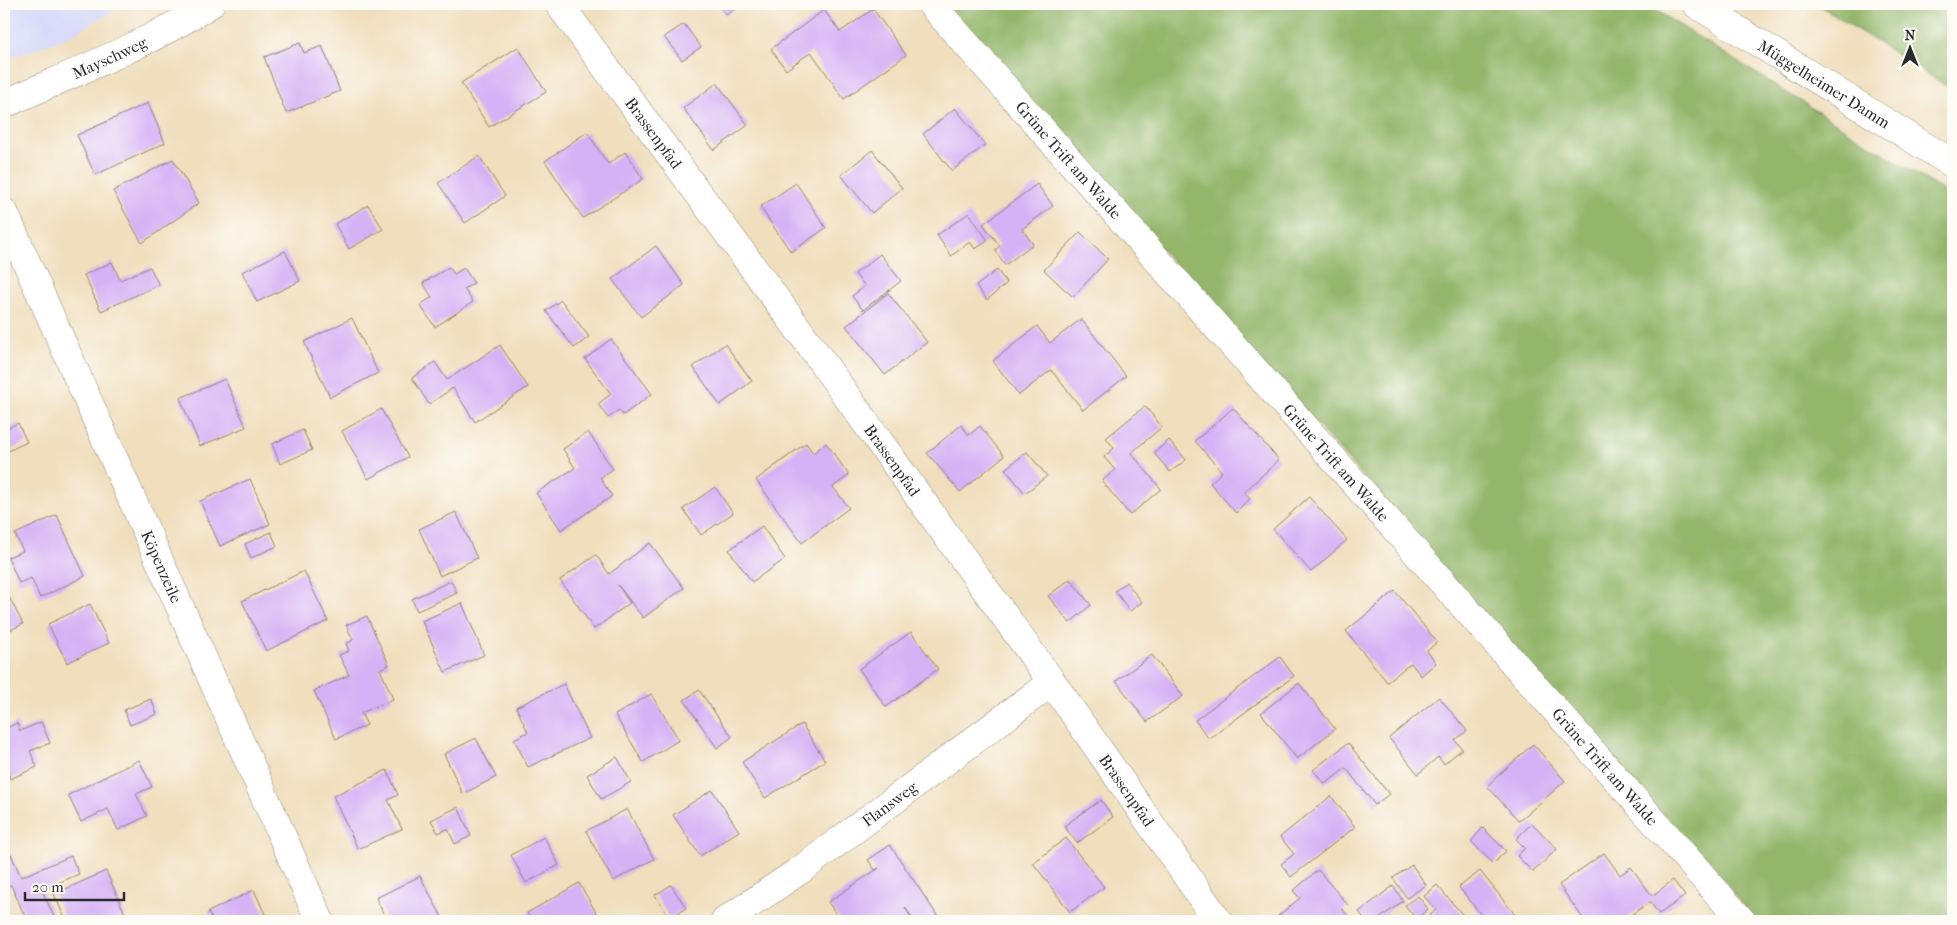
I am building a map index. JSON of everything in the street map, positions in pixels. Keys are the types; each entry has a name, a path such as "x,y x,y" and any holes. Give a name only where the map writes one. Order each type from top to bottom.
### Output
{"street":[{"name":"Mayschweg","path":"4,104 177,25 210,4"},
{"name":"Brassenpfad","path":"559,4 827,368 1052,682 1218,921"},
{"name":"Grüne Trift am Walde","path":"931,4 1742,921"},
{"name":"Müggelheimer Damm","path":"1696,4 1953,164"},
{"name":"Köpenzeile","path":"4,212 320,921"},
{"name":"Flansweg","path":"725,921 798,871 1052,682"}],"shaded area":[{"path":"4,4 127,4 62,40 4,60"}],"green space":[{"path":"944,4 1646,4 1953,197 1953,921 1757,921"},
{"path":"1817,4 1953,4 1953,90"}],"building":[{"path":"718,4 742,4 726,15"},
{"path":"873,9 906,55 844,99 811,52 786,70 771,49 824,10 840,32"},
{"path":"684,24 701,47 682,60 664,37"},
{"path":"300,43 304,53 322,46 340,91 286,113 264,57"},
{"path":"518,47 546,92 489,127 461,83"},
{"path":"717,83 748,125 714,150 683,108"},
{"path":"148,103 165,143 95,175 77,135"},
{"path":"955,108 985,145 952,171 923,134"},
{"path":"587,132 608,164 625,152 643,179 583,218 545,161"},
{"path":"872,150 902,188 872,213 841,175"},
{"path":"479,156 505,196 465,223 438,183"},
{"path":"173,159 199,203 142,243 113,191"},
{"path":"796,183 826,228 791,252 760,207"},
{"path":"1037,184 1053,206 1022,229 1033,244 1005,265 995,250 1000,246 983,224"},
{"path":"368,205 383,229 349,249 335,224"},
{"path":"969,213 988,241 975,249 970,242 951,256 937,235"},
{"path":"1080,232 1108,259 1073,297 1044,270"},
{"path":"656,246 684,285 641,317 612,279"},
{"path":"285,251 300,281 257,302 242,272"},
{"path":"880,254 901,281 863,310 852,296 865,286 855,274"},
{"path":"112,262 120,280 150,267 159,285 101,311 84,275"},
{"path":"449,267 454,274 464,268 474,283 464,289 473,302 435,327 420,305 432,297 423,283"},
{"path":"997,270 1007,283 987,300 976,286"},
{"path":"888,293 927,342 885,375 846,326"},
{"path":"561,300 589,337 574,348 546,311"},
{"path":"352,318 378,373 330,397 304,342"},
{"path":"1081,319 1126,376 1083,410 1051,370 1019,395 993,361 1037,326 1050,343"},
{"path":"611,339 652,394 623,415 619,410 608,418 598,404 611,394 585,359"},
{"path":"725,344 752,381 720,405 693,367"},
{"path":"500,345 528,387 475,422 453,388 429,404 412,378 435,362 447,380"},
{"path":"225,379 246,427 200,446 180,398"},
{"path":"1145,406 1162,427 1131,453 1161,489 1130,515 1102,481 1115,470 1104,457 1114,448 1106,438"},
{"path":"1233,408 1279,460 1244,492 1250,499 1236,513 1210,483 1222,472 1195,441"},
{"path":"381,409 408,457 368,479 342,431"},
{"path":"18,423 27,442 4,453 4,430"},
{"path":"961,425 969,435 980,426 1004,456 960,492 927,453"},
{"path":"303,430 312,450 280,464 272,444"},
{"path":"588,432 613,469 600,478 612,496 561,530 536,493 575,468 563,449"},
{"path":"1169,440 1186,460 1170,472 1154,453"},
{"path":"806,443 813,453 826,443 849,475 833,487 849,508 802,543 756,480"},
{"path":"1027,452 1047,476 1025,493 1005,469"},
{"path":"250,479 270,524 220,546 200,501"},
{"path":"715,487 733,513 701,535 683,509"},
{"path":"1309,497 1347,540 1311,572 1273,529"},
{"path":"456,512 477,558 440,576 419,529"},
{"path":"57,515 85,576 40,598 31,578 19,583 8,557 23,551 15,534"},
{"path":"762,526 785,559 752,582 729,550"},
{"path":"271,532 277,546 251,558 245,544"},
{"path":"650,543 684,588 643,618 618,585 630,603 594,629 560,580 596,555 609,574"},
{"path":"304,571 328,621 266,651 242,601"},
{"path":"1070,579 1091,605 1070,623 1048,596"},
{"path":"451,581 457,593 417,611 412,599"},
{"path":"1126,582 1142,602 1130,611 1115,591"},
{"path":"4,587 23,624 4,633"},
{"path":"1395,591 1437,642 1427,651 1436,663 1421,676 1411,663 1387,682 1346,631"},
{"path":"462,603 484,655 445,672 422,621"},
{"path":"90,604 109,643 67,663 48,624"},
{"path":"367,616 389,665 380,669 393,699 361,713 367,725 336,739 314,691 349,675 339,655 349,651 346,644 353,640 346,625"},
{"path":"911,632 938,669 886,707 859,669"},
{"path":"1152,655 1183,696 1147,722 1116,681"},
{"path":"1280,657 1294,676 1209,739 1195,720"},
{"path":"1299,683 1335,729 1297,759 1261,713"},
{"path":"564,684 590,738 528,767 514,739 528,732 516,707"},
{"path":"699,690 732,737 717,748 684,700"},
{"path":"651,694 679,740 643,762 615,715"},
{"path":"1439,697 1467,731 1455,740 1462,749 1444,764 1438,757 1418,774 1389,738"},
{"path":"151,699 157,714 130,725 124,710"},
{"path":"41,722 50,743 30,751 37,767 10,779 4,764 4,729 17,723 20,731"},
{"path":"802,724 825,761 765,798 742,762"},
{"path":"476,738 496,777 463,794 444,754"},
{"path":"1348,743 1389,794 1375,805 1346,768 1325,784 1313,770"},
{"path":"1533,744 1565,781 1519,821 1487,786"},
{"path":"617,757 631,782 601,799 587,775"},
{"path":"139,760 152,787 136,794 147,816 118,830 108,809 81,822 68,795"},
{"path":"387,770 398,795 388,800 402,829 358,849 333,796"},
{"path":"712,790 739,831 700,856 673,815"},
{"path":"1331,796 1355,827 1291,877 1281,864 1294,854 1280,837"},
{"path":"1101,800 1113,817 1077,843 1064,826"},
{"path":"458,807 471,836 455,844 448,829 438,833 431,820"},
{"path":"627,809 654,859 613,881 586,831"},
{"path":"1532,823 1557,849 1533,872 1517,856 1525,848 1516,839"},
{"path":"1483,828 1506,851 1493,864 1471,841"},
{"path":"544,837 559,865 526,883 511,855"},
{"path":"1066,838 1104,887 1070,912 1033,863"},
{"path":"890,845 941,921 914,921 905,907 913,921 841,921 828,902 879,868 875,870 868,860"},
{"path":"1604,853 1620,875 1631,867 1652,896 1673,880 1685,896 1659,914 1650,902 1622,921 1585,921 1559,885"},
{"path":"11,854 21,877 71,856 79,874 42,890 56,921 27,921 11,885 4,888 4,858"},
{"path":"1412,865 1426,885 1407,898 1393,878"},
{"path":"1318,870 1348,905 1343,910 1350,918 1345,921 1282,921 1278,916 1300,898 1293,891"},
{"path":"106,871 126,916 114,921 66,921 54,894"},
{"path":"1480,871 1520,921 1486,921 1459,887"},
{"path":"420,876 444,921 387,921 376,898"},
{"path":"579,883 601,921 532,921 527,913"},
{"path":"671,885 686,908 670,919 655,895"},
{"path":"1437,885 1468,921 1433,921 1429,916 1436,910 1424,896"},
{"path":"1393,886 1403,901 1376,921 1366,921 1359,912"},
{"path":"254,890 268,921 213,921 208,912"},
{"path":"1418,896 1428,909 1416,919 1405,905"}]}
